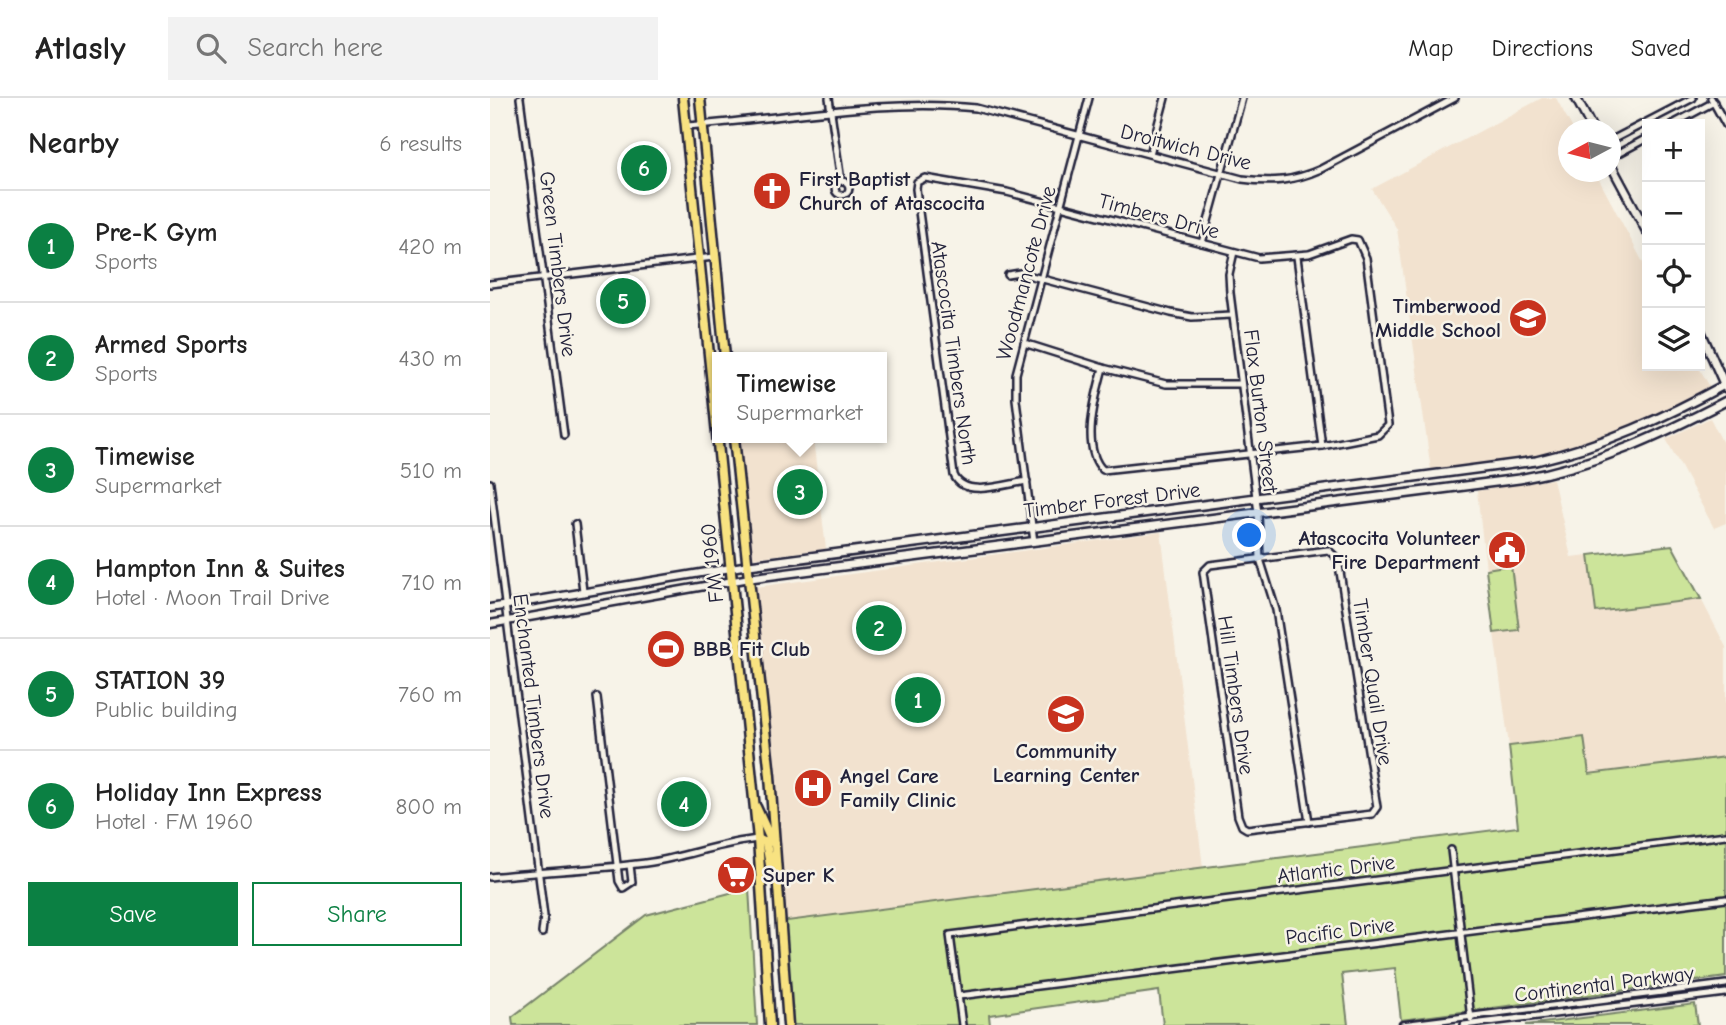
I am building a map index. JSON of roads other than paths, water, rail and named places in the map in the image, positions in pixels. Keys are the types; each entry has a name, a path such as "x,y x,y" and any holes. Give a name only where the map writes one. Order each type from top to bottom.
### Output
{"main road":[{"name":"FM 1960","path":"683,98 712,378"},
{"path":"700,98 724,352"},
{"path":"1576,98 1587,119"},
{"path":"1621,180 1642,222"},
{"path":"1705,341 1725,386"},
{"name":"Timber Forest Drive","path":"749,565 1500,468 1574,452 1628,433 1725,386"},
{"name":"Timber Forest Drive","path":"750,578 1539,476 1630,448 1726,401"},
{"name":"FM 1960","path":"719,443 758,839 770,1025"},
{"name":"FM 1960","path":"735,443 770,776 788,1025"},
{"path":"1150,512 1152,527"},
{"path":"912,543 914,558"},
{"path":"853,550 855,565"},
{"path":"754,805 775,843"},
{"path":"758,839 766,843 769,861 775,870"}],"street":[{"name":"Green Timbers Drive","path":"520,98 564,435"},
{"path":"830,98 841,181"},
{"name":"Woodmancote Drive","path":"1034,542 1015,386 1024,343 1090,98"},
{"path":"1150,153 1165,98"},
{"path":"1202,243 1242,98"},
{"name":"Droitwich Drive","path":"686,126 897,101 937,101 1257,181 1300,178 1347,157 1455,98"},
{"path":"1621,136 1693,98"},
{"path":"1681,119 1713,100 1726,125"},
{"path":"1621,154 1642,141"},
{"name":"Atascocita Timbers North","path":"942,178 925,178 917,182 916,189 954,475 960,484 970,488 1027,481"},
{"name":"Timbers Drive","path":"942,178 1259,258 1297,257 1351,239 1358,240 1364,247 1389,420 1386,430 1378,435 1322,446"},
{"name":"Flax Burton Street","path":"1234,252 1228,279 1258,513 1260,559 1276,610 1309,822"},
{"path":"490,284 714,257"},
{"path":"1103,368 1092,414 1095,459 1103,470 1251,456 1322,446 1297,257"},
{"path":"1008,275 1020,273 1192,317 1232,314"},
{"path":"1024,343 1103,368 1166,384 1241,384"},
{"name":"Enchanted Timbers Drive","path":"490,483 539,871 544,916 542,933"},
{"path":"575,524 583,591"},
{"name":"Timber Quail Drive","path":"1260,559 1328,550 1338,559 1377,807 1370,815 1309,822"},
{"name":"Hill Timbers Drive","path":"1260,559 1206,568 1202,579 1238,816 1242,826 1254,829 1309,822"},
{"name":"Timber Forest Drive","path":"490,608 628,582 749,565"},
{"name":"Timber Forest Drive","path":"490,624 750,578"},
{"path":"628,582 629,598"},
{"path":"597,696 620,886 627,888 632,882 631,865"},
{"name":"Atlantic Drive","path":"959,996 950,935 1726,835"},
{"path":"490,877 631,865 719,844 758,839"},
{"path":"1451,850 1472,1024"},
{"name":"Pacific Drive","path":"959,996 1726,899"},
{"name":"Continental Parkway","path":"1402,1025 1726,984"},
{"name":"Continental Parkway","path":"1464,1025 1726,993"},
{"path":"959,996 962,1025"}],"place":[{"name":"Holiday Inn Express","path":"644,168"},
{"name":"First Baptist Church of Atascocita","path":"772,191"},
{"name":"STATION 39","path":"623,301"},
{"name":"Timberwood Middle School","path":"1528,318"},
{"name":"Timewise","path":"800,492"},
{"name":"Atascocita Volunteer Fire Department","path":"1507,550"},
{"name":"Armed Sports","path":"879,628"},
{"name":"BBB Fit Club","path":"666,649"},
{"name":"Pre-K Gym","path":"918,700"},
{"name":"Community Learning Center","path":"1066,714"},
{"name":"Angel Care Family Clinic","path":"813,788"},
{"name":"Hampton Inn & Suites","path":"684,804"},
{"name":"Super K","path":"736,875"}]}
